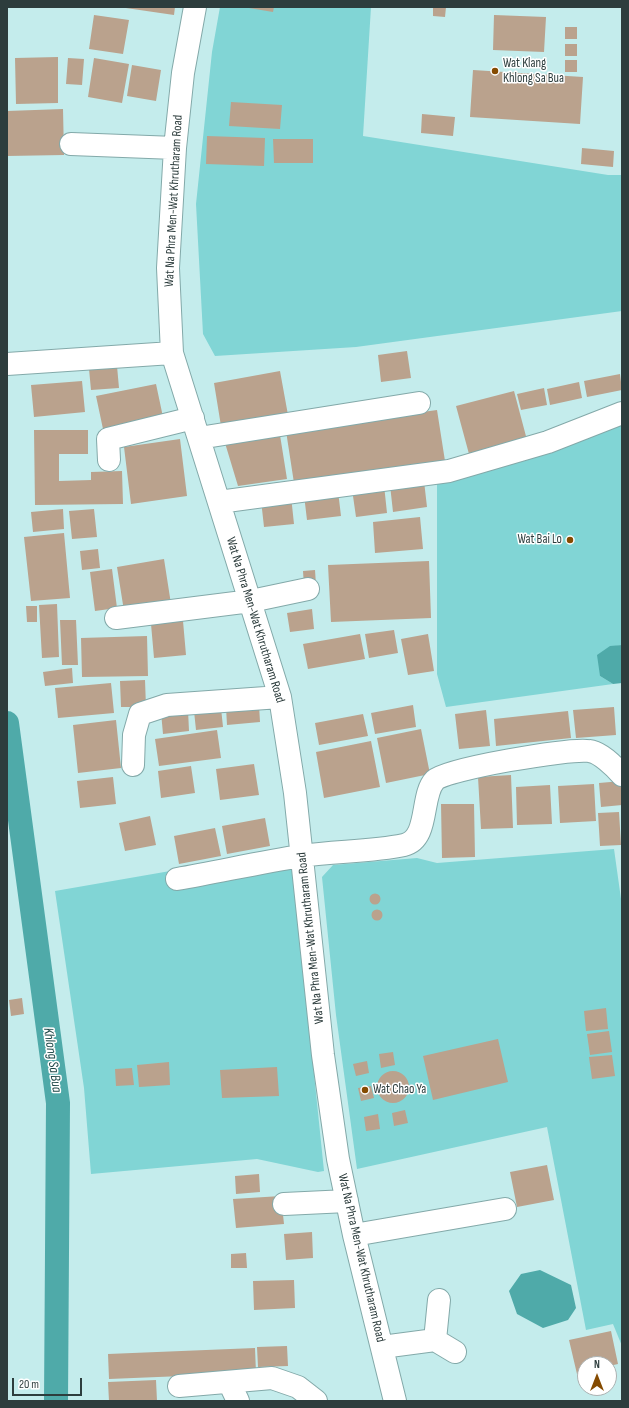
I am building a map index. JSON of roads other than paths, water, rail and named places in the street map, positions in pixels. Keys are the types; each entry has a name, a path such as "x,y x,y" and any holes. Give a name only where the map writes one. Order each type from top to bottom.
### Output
{"street":[{"name":"Wat Na Phra Men-Wat Khrutharam Road","path":"195,7 183,73 175,148 168,268 172,352 280,697 295,793 323,1055 338,1158 354,1235 382,1347 391,1400"},
{"path":"71,144 175,148"},
{"path":"7,364 172,352"},
{"path":"109,460 108,439 419,403"},
{"path":"219,502 449,471 548,442 622,414"},
{"path":"116,618 251,601 308,590"},
{"path":"133,765 134,735 140,714 167,705 280,697"},
{"path":"177,879 302,856 406,845 420,833 429,793 435,781 449,773 522,758 589,750 612,763 622,775"},
{"path":"284,1204 347,1200"},
{"path":"354,1235 505,1209"},
{"path":"435,1340 438,1300"},
{"path":"382,1347 435,1340 455,1352"},
{"path":"179,1386 234,1392 272,1378 298,1387 316,1401"}],"waterway":[{"name":"Khlong Sa Bua","path":"7,723 58,1103 56,1401"}],"place":[{"name":"Wat Klang Khlong Sa Bua","path":"495,71"},
{"name":"Wat Bai Lo","path":"570,540"},
{"name":"Wat Chao Ya","path":"365,1090"}]}
